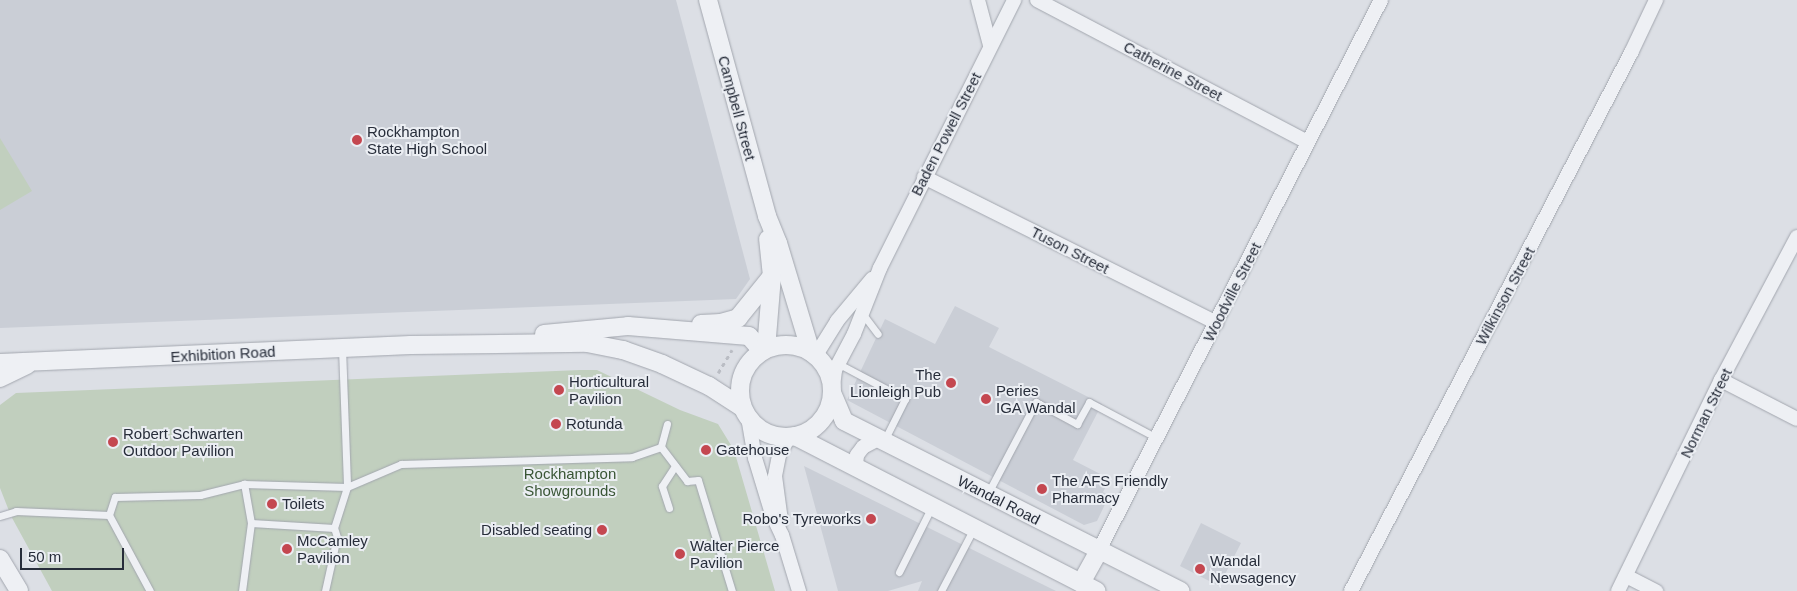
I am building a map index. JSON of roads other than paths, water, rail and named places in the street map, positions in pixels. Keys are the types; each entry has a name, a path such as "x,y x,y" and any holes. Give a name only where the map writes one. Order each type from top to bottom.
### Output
{"street":[{"name":"Campbell Street","path":"708,0 766,216 778,243 814,353"},
{"path":"978,0 990,45"},
{"name":"Baden Powell Street","path":"833,391 839,364 880,268 1014,0"},
{"name":"Catherine Street","path":"1037,0 1308,142"},
{"name":"Woodville Street","path":"1086,588 1099,550 1381,0"},
{"name":"Wilkinson Street","path":"1351,591 1626,62 1656,0"},
{"name":"Tuson Street","path":"924,177 1216,323"},
{"name":"Campbell Street","path":"764,350 772,276 766,216"},
{"name":"Norman Street","path":"1618,591 1722,380 1797,237"},
{"name":"Baden Powell Street","path":"814,353 880,268"},
{"name":"Exhibition Road","path":"411,345 628,326 721,323 738,318 772,276"},
{"name":"Exhibition Road","path":"628,326 749,336 764,350"},
{"name":"Exhibition Road","path":"0,363 411,345 586,344 624,350 690,376 709,386 746,413"},
{"path":"782,535 775,476 778,455 792,437 806,432 820,422 830,407 833,391 824,364 814,353 797,345 781,344 764,350 752,359 744,370 740,389 755,458 772,514 782,535 800,591"},
{"name":"Exhibition Road","path":"0,370 34,362"},
{"name":"Exhibition Road","path":"0,378 34,362"},
{"path":"1722,380 1797,420"},
{"name":"Wandal Road","path":"833,391 844,421 1180,591"},
{"path":"746,413 766,432 792,437 856,466 1086,588"},
{"path":"856,466 857,455 863,447 881,441"},
{"path":"0,559 19,591"},
{"path":"1626,576 1656,591"}],"lane":[{"path":"862,313 878,334"},
{"path":"325,591 337,537 334,528 347,487 342,348"},
{"path":"839,364 905,399 881,441"},
{"path":"988,494 1036,402 1077,424 1089,402 1158,438"},
{"path":"661,447 667,424"},
{"path":"150,591 109,515 115,497 200,495 244,484 347,487 401,464 632,457 661,447"},
{"path":"661,447 687,481 698,480 732,591"},
{"path":"669,508 662,486 675,466"},
{"path":"242,591 251,523 244,484"},
{"path":"899,572 932,506"},
{"path":"0,516 16,510 109,515"},
{"path":"251,523 334,528"},
{"path":"941,591 974,528"}],"place":[{"name":"Rockhampton State High School","path":"357,140"},
{"name":"The Lionleigh Pub","path":"951,383"},
{"name":"Horticultural Pavilion","path":"559,390"},
{"name":"Peries IGA Wandal","path":"986,399"},
{"name":"Rotunda","path":"556,424"},
{"name":"Robert Schwarten Outdoor Pavilion","path":"113,442"},
{"name":"Gatehouse","path":"706,450"},
{"name":"The AFS Friendly Pharmacy","path":"1042,489"},
{"name":"Toilets","path":"272,504"},
{"name":"Robo's Tyreworks","path":"871,519"},
{"name":"Disabled seating","path":"602,530"},
{"name":"McCamley Pavilion","path":"287,549"},
{"name":"Walter Pierce Pavilion","path":"680,554"},
{"name":"Wandal Newsagency","path":"1200,569"}],"park label":[{"name":"Rockhampton Showgrounds","path":"570,482"}]}
